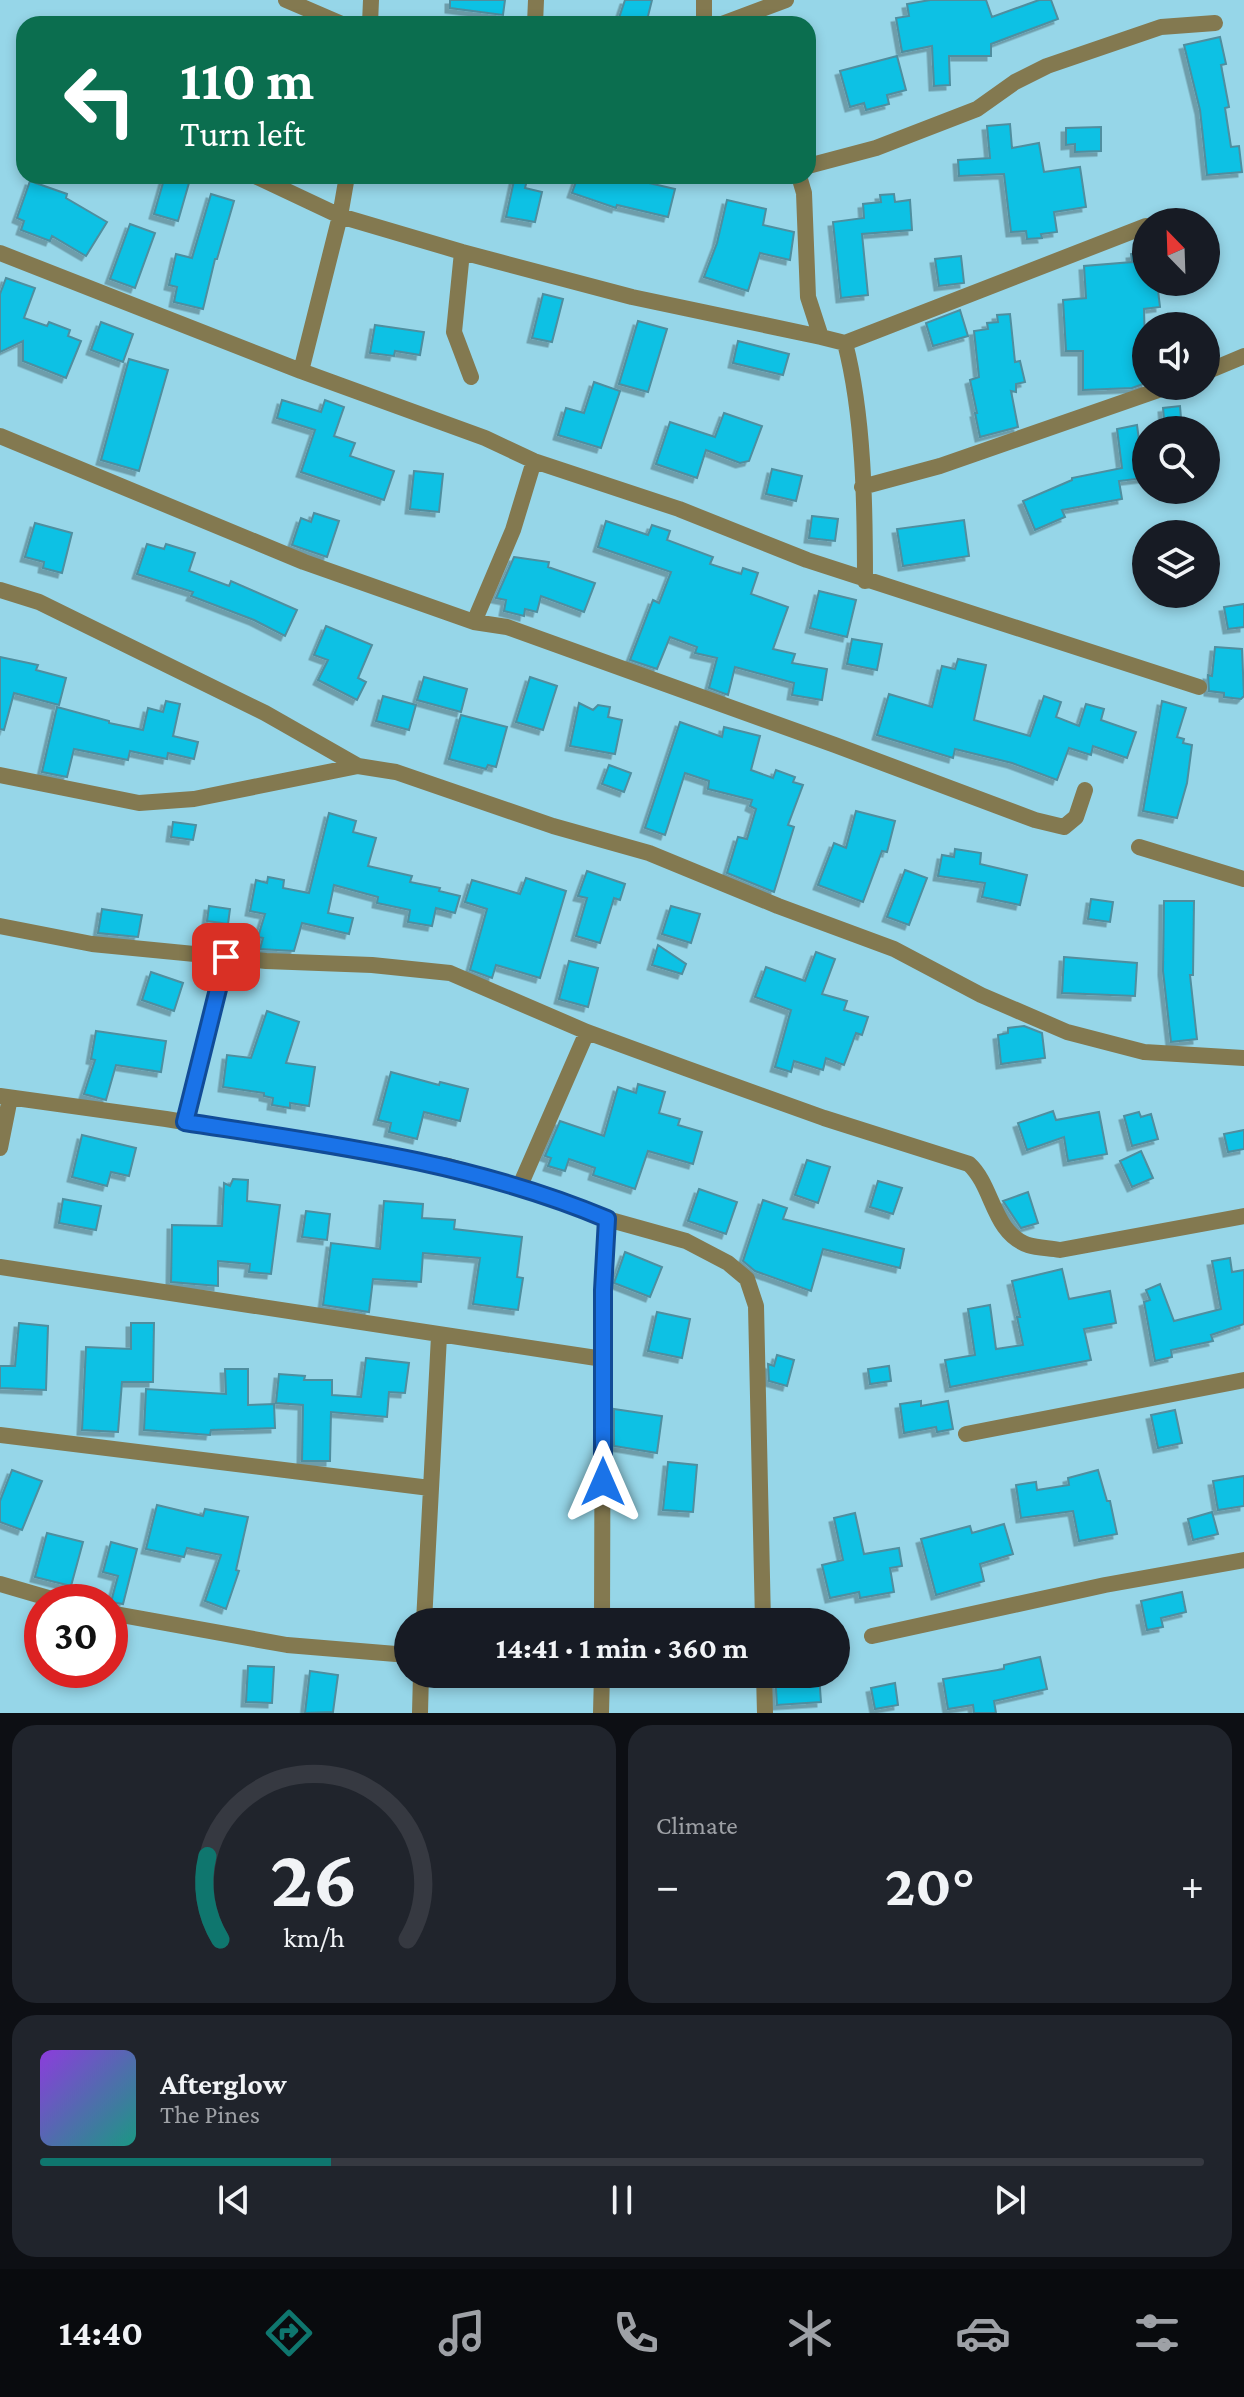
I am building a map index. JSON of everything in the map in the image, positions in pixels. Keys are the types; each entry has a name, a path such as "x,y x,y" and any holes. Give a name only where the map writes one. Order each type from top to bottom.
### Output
{"street":[{"path":"286,0 323,16"},
{"path":"743,16 786,0"},
{"path":"816,164 876,148 977,109 1015,82 1071,57 1161,27 1215,23"},
{"path":"272,184 340,216 462,252 632,297 845,343 1132,232"},
{"path":"301,371 346,184"},
{"path":"801,184 808,297 821,337"},
{"path":"462,252 454,332 471,377"},
{"path":"0,253 301,371 485,438 534,461 679,509 865,581 1199,687"},
{"path":"845,343 852,370 862,487 865,581"},
{"path":"1220,366 1244,356"},
{"path":"862,487 940,466 1132,399"},
{"path":"0,436 304,562 474,622 507,627 1035,820 1064,827 1076,817 1085,790"},
{"path":"474,622 513,530 534,461"},
{"path":"0,590 39,602 265,713 358,766"},
{"path":"0,775 139,803 194,799 358,766 396,772 553,826 649,853 894,949 987,998 1067,1032 1144,1052 1244,1058"},
{"path":"1139,847 1244,879"},
{"path":"0,926 92,944 324,965 408,967 450,973 587,1032 824,1118 969,1164 980,1175 999,1219 1013,1238 1030,1246 1060,1250 1244,1216"},
{"path":"185,1122 226,957"},
{"path":"519,1188 587,1032"},
{"path":"0,1148 5,1097 185,1122 448,1166 561,1200 607,1219 686,1241 728,1263 747,1279 756,1306 763,1608"},
{"path":"602,1608 607,1219"},
{"path":"0,1267 603,1359"},
{"path":"425,1608 439,1336"},
{"path":"966,1434 1244,1380"},
{"path":"0,1435 430,1488"},
{"path":"872,1636 1105,1585 1244,1560"},
{"path":"0,1584 24,1591"},
{"path":"128,1616 287,1645 394,1654"},
{"path":"420,1713 421,1688"},
{"path":"601,1713 602,1688"},
{"path":"764,1688 765,1713"}],"building":[{"path":"450,0 505,0 503,15 450,8"},
{"path":"625,0 652,0 648,16 620,16"},
{"path":"930,0 986,0 992,17 1039,0 1051,0 1058,19 991,44 991,56 949,56 950,85 934,86 932,46 902,52 896,18 909,16 907,4"},
{"path":"1220,37 1226,64 1221,65 1229,107 1225,108 1231,147 1239,146 1242,172 1207,175 1200,110 1184,45"},
{"path":"897,56 906,90 887,95 889,104 866,110 864,103 850,107 840,71"},
{"path":"1010,124 1012,148 1039,143 1044,172 1080,167 1086,207 1054,212 1057,232 1041,234 1042,238 1027,239 1026,231 1011,232 1004,174 959,176 958,160 990,158 987,126"},
{"path":"1101,127 1101,151 1075,152 1075,144 1066,145 1066,128"},
{"path":"29,184 39,184 67,194 66,198 107,222 86,256 52,236 50,241 21,230 24,221 17,218"},
{"path":"163,184 189,184 178,221 154,214"},
{"path":"513,184 526,184 525,188 542,192 535,222 506,217"},
{"path":"575,184 653,184 675,189 668,217 617,205 616,208 572,193"},
{"path":"211,194 234,201 203,309 174,302 177,287 169,285 176,254 192,258"},
{"path":"894,194 895,202 910,200 912,230 862,234 868,295 841,298 833,222 864,218 863,204 881,202 880,195"},
{"path":"727,200 766,209 763,225 794,232 790,260 760,253 748,291 704,277 717,243"},
{"path":"130,224 155,233 135,288 110,279"},
{"path":"961,256 964,283 939,286 935,259"},
{"path":"1132,262 1132,296 1159,296 1160,307 1132,312 1132,388 1083,390 1083,351 1066,351 1063,300 1086,298 1084,266"},
{"path":"6,278 35,288 24,318 47,326 49,322 70,330 68,336 81,341 66,378 23,361 23,341 0,352 0,294"},
{"path":"543,294 563,299 552,342 532,338"},
{"path":"960,310 968,336 933,346 926,323"},
{"path":"1010,314 1015,362 1020,361 1025,382 1016,384 1016,392 1011,391 1018,427 980,437 970,380 979,377 974,331 988,329 987,323 998,322 997,315"},
{"path":"638,321 667,329 648,392 619,384"},
{"path":"101,322 133,334 123,362 91,350"},
{"path":"375,325 424,332 420,355 395,351 394,356 370,353"},
{"path":"738,341 789,354 783,375 733,363"},
{"path":"129,359 168,370 139,471 101,460"},
{"path":"594,382 620,391 601,448 558,435 566,408 584,413"},
{"path":"282,400 321,412 325,400 344,407 334,436 355,443 350,456 394,471 384,500 301,472 315,430 277,418"},
{"path":"1180,406 1181,416 1164,416 1163,408"},
{"path":"724,413 762,426 749,461 740,463 706,450 697,478 656,464 670,422 715,437"},
{"path":"1132,426 1132,479 1119,481 1122,499 1062,510 1065,517 1035,530 1023,501 1072,478 1122,468 1117,429"},
{"path":"772,469 802,476 796,501 766,494"},
{"path":"414,471 443,474 439,512 410,509"},
{"path":"314,513 339,521 327,557 292,545 301,518 311,522"},
{"path":"812,516 838,519 835,541 809,538"},
{"path":"964,520 969,556 903,566 897,529"},
{"path":"606,521 648,535 652,525 670,531 667,540 713,557 710,564 741,574 743,568 758,573 751,594 788,607 773,649 795,654 792,663 827,669 822,700 792,695 794,683 735,667 728,695 709,688 717,658 695,653 697,647 670,637 657,669 630,660 653,600 659,603 671,572 598,547"},
{"path":"35,523 72,533 62,573 43,568 44,562 25,557"},
{"path":"147,544 164,549 166,544 195,553 189,571 229,586 231,581 297,610 285,636 254,620 191,596 193,592 137,574"},
{"path":"514,557 549,562 548,567 595,583 584,612 541,596 537,612 525,609 524,616 504,611 506,600 496,598"},
{"path":"819,591 856,600 847,637 810,628"},
{"path":"1244,604 1244,627 1228,629 1224,607"},
{"path":"326,626 372,645 358,678 366,682 357,700 318,680 328,660 314,655"},
{"path":"852,639 882,644 877,670 847,664"},
{"path":"1215,647 1242,649 1244,696 1241,699 1209,691 1208,675 1212,676"},
{"path":"0,657 38,665 36,670 66,678 59,705 14,693 4,730 0,729"},
{"path":"958,659 986,665 974,720 1030,736 1044,696 1061,702 1056,717 1079,726 1086,704 1104,709 1101,720 1136,732 1127,758 1093,746 1091,755 1069,748 1057,780 1012,763 955,749 953,758 877,735 889,694 932,707 942,666 955,669"},
{"path":"424,677 467,689 461,712 417,700"},
{"path":"530,677 557,686 543,730 516,722"},
{"path":"383,696 416,705 409,730 376,721"},
{"path":"166,701 180,704 173,736 198,742 194,759 168,753 167,759 130,751 128,760 74,749 67,777 42,772 57,707 143,730 148,708 163,712"},
{"path":"1162,701 1186,708 1177,737 1184,739 1183,743 1192,745 1187,783 1177,818 1143,811"},
{"path":"579,703 593,710 598,705 610,707 608,717 622,720 615,754 570,746"},
{"path":"461,715 507,727 496,767 488,765 486,769 449,759"},
{"path":"680,722 722,737 724,727 760,736 751,770 773,778 776,770 795,777 793,782 803,785 788,825 794,827 774,892 727,873 738,837 747,839 756,809 750,806 752,800 708,789 709,781 685,773 665,835 645,828"},
{"path":"609,765 631,773 624,792 602,784"},
{"path":"856,811 895,821 887,852 882,851 863,902 818,885 834,843 846,848"},
{"path":"329,813 356,821 353,832 376,838 368,866 412,876 410,882 460,896 455,913 436,908 432,926 408,922 410,910 377,903 378,897 334,885 328,913 353,918 349,934 302,923 294,951 260,949 263,938 258,937 265,914 250,911 256,880 267,883 268,877 284,880 283,888 309,893"},
{"path":"173,822 196,825 193,840 171,837"},
{"path":"955,849 981,853 980,864 1027,875 1020,905 982,897 985,883 938,876 942,855 954,857"},
{"path":"905,870 927,878 909,925 887,917"},
{"path":"587,871 625,884 620,900 614,898 600,943 576,936 587,898 578,896"},
{"path":"526,878 566,891 540,978 496,965 492,978 470,970 487,909 465,902 472,880 520,894"},
{"path":"1091,899 1113,902 1110,922 1088,919"},
{"path":"1164,901 1194,901 1193,975 1190,975 1197,1039 1171,1042 1163,971"},
{"path":"209,906 230,909 228,924 207,921"},
{"path":"671,906 700,914 691,943 662,934"},
{"path":"102,909 142,915 138,937 98,933"},
{"path":"658,945 686,964 682,974 652,965"},
{"path":"816,952 835,959 822,994 847,1001 844,1010 868,1017 862,1035 856,1033 844,1065 826,1058 823,1070 794,1061 791,1072 775,1067 791,1010 755,997 766,967 805,981"},
{"path":"1064,957 1137,963 1135,996 1062,993"},
{"path":"569,961 598,968 588,1007 559,999"},
{"path":"151,972 183,983 174,1011 142,1000"},
{"path":"267,1011 299,1022 286,1063 315,1067 309,1106 290,1103 290,1108 272,1105 273,1098 264,1096 264,1093 223,1087 227,1055 251,1058"},
{"path":"1024,1026 1042,1033 1045,1058 1001,1064 998,1035 1008,1033 1008,1028"},
{"path":"96,1031 166,1041 161,1072 116,1065 106,1100 84,1094 95,1060 91,1059"},
{"path":"391,1072 468,1089 460,1121 424,1112 417,1139 389,1132 391,1123 378,1120"},
{"path":"638,1084 665,1092 659,1113 680,1119 678,1125 702,1132 693,1164 648,1151 635,1189 593,1175 595,1168 569,1159 565,1171 548,1166 551,1158 545,1156 560,1121 604,1136 618,1087 636,1093"},
{"path":"1053,1111 1056,1120 1099,1112 1107,1154 1068,1161 1064,1137 1027,1150 1018,1123"},
{"path":"1139,1112 1141,1117 1151,1114 1158,1139 1132,1146 1124,1116"},
{"path":"1244,1130 1244,1149 1228,1152 1224,1134"},
{"path":"82,1135 136,1148 129,1176 111,1172 107,1186 72,1177"},
{"path":"1141,1151 1153,1178 1132,1187 1120,1161"},
{"path":"807,1160 830,1167 818,1203 795,1195"},
{"path":"233,1179 248,1180 247,1201 280,1205 271,1274 249,1272 250,1264 218,1261 218,1286 171,1282 172,1225 222,1226 224,1183 230,1186"},
{"path":"878,1181 902,1188 893,1214 870,1207"},
{"path":"699,1189 737,1202 726,1234 688,1221"},
{"path":"1028,1192 1038,1223 1021,1228 1003,1201"},
{"path":"63,1199 101,1206 96,1230 59,1223"},
{"path":"763,1200 787,1208 783,1219 904,1249 900,1268 823,1249 811,1291 755,1271 743,1261"},
{"path":"384,1201 423,1204 422,1218 455,1220 454,1229 522,1237 517,1277 523,1278 518,1310 473,1304 480,1258 423,1253 421,1282 373,1279 369,1312 323,1305 331,1243 380,1249"},
{"path":"306,1211 330,1214 327,1240 302,1237"},
{"path":"625,1252 662,1267 650,1297 614,1283"},
{"path":"1230,1258 1232,1272 1244,1270 1244,1324 1211,1335 1213,1341 1171,1350 1172,1357 1155,1361 1144,1302 1150,1300 1146,1290 1160,1284 1174,1321 1221,1309 1212,1261"},
{"path":"1062,1269 1069,1299 1110,1291 1116,1323 1084,1329 1091,1360 950,1387 945,1360 975,1355 968,1309 990,1305 996,1349 1023,1345 1012,1281"},
{"path":"657,1312 690,1319 682,1358 648,1351"},
{"path":"19,1323 48,1326 46,1390 0,1388 0,1366 15,1366"},
{"path":"131,1323 154,1323 153,1382 122,1382 118,1432 82,1430 86,1347 131,1349"},
{"path":"777,1355 794,1360 787,1386 769,1381 768,1364 774,1366"},
{"path":"366,1358 409,1363 405,1393 389,1392 387,1417 331,1412 330,1461 302,1461 303,1405 276,1403 279,1374 305,1376 304,1380 332,1380 332,1395 361,1397"},
{"path":"889,1366 891,1381 870,1384 868,1369"},
{"path":"225,1369 248,1369 248,1405 274,1404 275,1428 211,1430 210,1435 144,1430 146,1389 226,1394"},
{"path":"921,1401 921,1406 948,1401 953,1429 937,1432 936,1427 904,1433 900,1404"},
{"path":"614,1409 662,1416 657,1453 614,1446"},
{"path":"1175,1410 1182,1443 1158,1448 1151,1415"},
{"path":"668,1462 697,1465 693,1512 663,1510"},
{"path":"12,1470 42,1481 22,1530 0,1522 0,1501"},
{"path":"1098,1470 1107,1501 1110,1501 1117,1534 1079,1541 1073,1511 1021,1518 1016,1485 1036,1482 1037,1490 1069,1485 1068,1478"},
{"path":"1244,1476 1244,1506 1218,1510 1213,1481"},
{"path":"157,1505 203,1516 205,1509 248,1517 236,1570 239,1571 226,1609 205,1601 221,1555 187,1548 184,1557 146,1549"},
{"path":"1212,1512 1218,1534 1193,1540 1188,1519"},
{"path":"855,1513 864,1554 899,1548 902,1566 890,1568 894,1592 860,1598 859,1592 830,1598 822,1565 843,1560 834,1518"},
{"path":"1004,1524 1013,1554 980,1564 984,1581 936,1595 921,1539 970,1526 972,1533"},
{"path":"47,1533 83,1542 72,1584 35,1577"},
{"path":"111,1542 137,1549 128,1584 116,1584 118,1576 103,1572"},
{"path":"1182,1592 1186,1612 1161,1618 1163,1627 1147,1630 1141,1601"},
{"path":"1040,1657 1047,1689 994,1701 996,1713 974,1713 973,1705 948,1709 943,1679 1004,1669 1004,1665"},
{"path":"248,1666 274,1667 272,1703 246,1702"},
{"path":"310,1671 338,1675 333,1712 305,1713"},
{"path":"895,1683 898,1705 875,1709 871,1688"},
{"path":"776,1688 820,1688 821,1702 777,1705"}],"route":[{"path":"226,957 185,1122 448,1166 561,1200 607,1219 603,1290 603,1482"}]}
